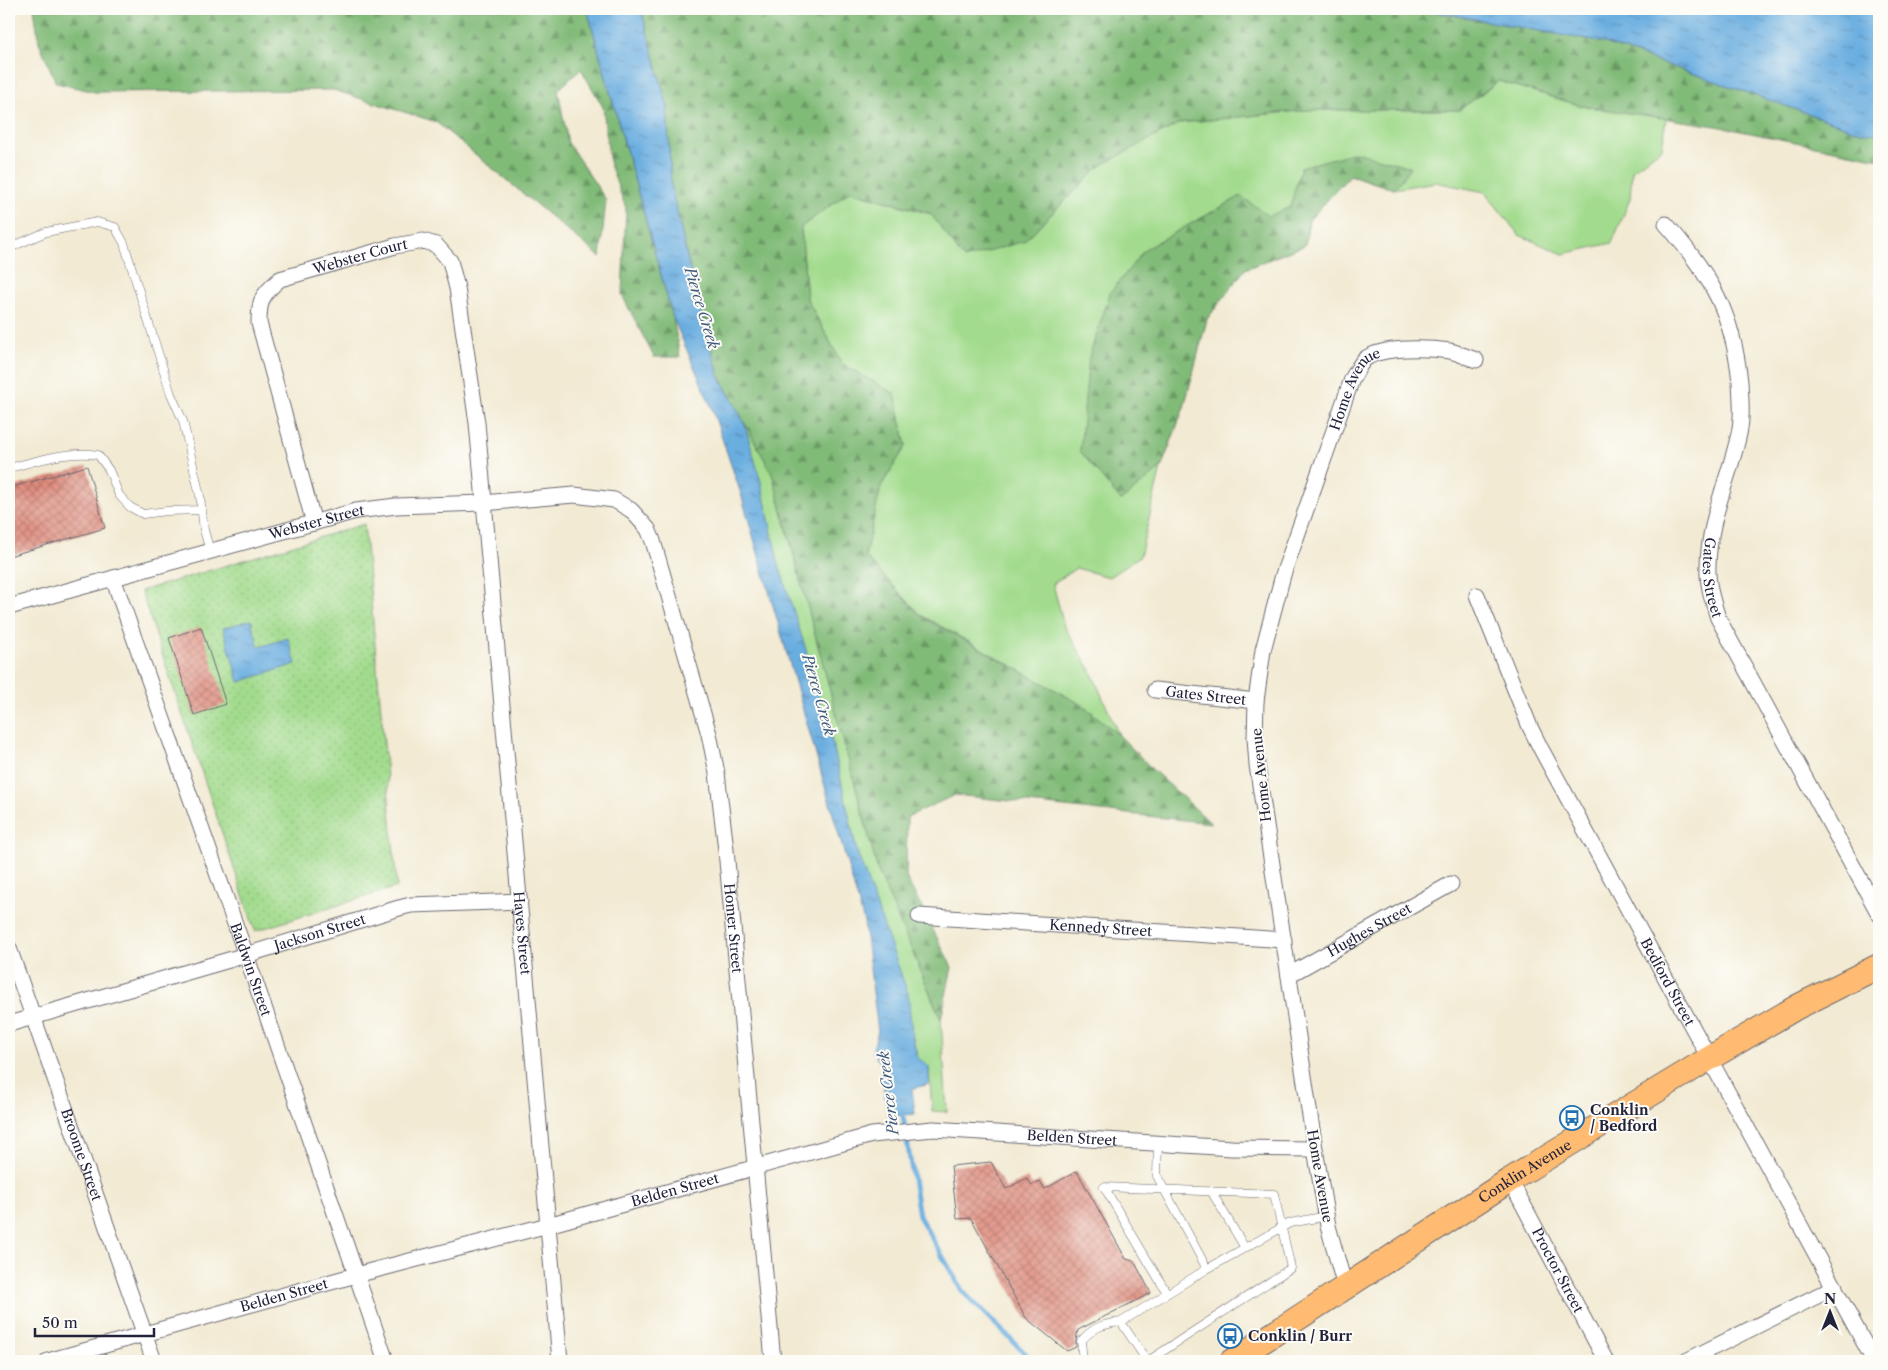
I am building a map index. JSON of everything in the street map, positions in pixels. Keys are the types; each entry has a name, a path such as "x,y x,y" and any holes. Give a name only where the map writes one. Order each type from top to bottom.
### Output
{"main road":[{"name":"Conklin Avenue","path":"1232,1361 1510,1180 1797,1007 1879,966"}],"street":[{"name":"Gates Street","path":"1666,224 1688,249 1706,274 1722,303 1737,354 1742,405 1739,436 1710,538 1708,568 1711,596 1718,618 1879,914"},
{"name":"Webster Court","path":"314,522 259,323 259,304 267,290 280,279 395,246 423,241 436,245 450,261 457,288 477,423 483,503"},
{"name":"Home Avenue","path":"1346,1287 1327,1216 1257,766 1255,738 1256,701 1263,650 1282,575 1352,379 1365,360 1392,350 1434,349 1452,352 1476,360"},
{"name":"Webster Street","path":"9,607 356,511 396,506 483,503 574,496 614,500 631,510"},
{"name":"Hayes Street","path":"483,503 560,1361"},
{"name":"Homer Street","path":"631,510 648,529 653,541 709,734 717,773 726,850 774,1361"},
{"name":"Baldwin Street","path":"113,578 386,1361"},
{"name":"Bedford Street","path":"1477,595 1534,734 1874,1361"},
{"name":"Gates Street","path":"1156,690 1256,701"},
{"name":"Hughes Street","path":"1289,975 1451,884"},
{"name":"Jackson Street","path":"9,1024 411,905 520,901"},
{"name":"Kennedy Street","path":"919,916 1284,940"},
{"name":"Broome Street","path":"9,948 154,1361"},
{"name":"Belden Street","path":"48,1361 356,1275 755,1169 872,1135 933,1129 1232,1148 1316,1149"},
{"name":"Proctor Street","path":"1510,1180 1606,1361"},
{"path":"1686,1361 1835,1287"}],"lane":[{"path":"9,248 46,232 97,222 115,227 124,243 171,394 183,421 200,496 204,530 210,551"},
{"path":"9,468 43,459 83,452 98,455 109,470 119,495 130,507 143,514 202,510"},
{"path":"1158,1143 1157,1176 1207,1269"},
{"path":"1121,1322 1148,1361 1291,1268 1274,1194 1104,1187 1167,1293"},
{"path":"1212,1191 1245,1248"},
{"path":"1083,1361 1082,1341 1092,1330 1106,1324 1121,1322 1207,1269 1290,1223 1327,1216"}],"green space":[{"path":"34,9 587,9 673,318 680,357 654,357 622,295 626,208 610,165 603,107 581,69 558,90 568,143 606,200 600,257 436,122 333,90 95,92 56,83 39,42"},
{"path":"641,9 1420,9 1605,43 1861,132 1879,134 1879,159 1716,126 1582,106 1499,81 1459,110 1308,110 1180,123 1100,166 1024,241 964,259 930,213 850,191 801,227 807,299 842,364 895,394 906,446 881,486 865,556 921,616 1084,706 1119,735 1153,770 1211,823 955,795 907,817 906,877 952,967 941,1019 878,871 772,473 719,376 694,287 671,186 667,104"},
{"path":"1499,81 1582,106 1666,118 1662,148 1632,170 1630,199 1612,243 1563,254 1519,235 1485,192 1435,182 1394,189 1350,175 1309,220 1305,245 1245,269 1207,319 1184,407 1161,468 1140,556 1109,577 1076,568 1053,584 1064,626 1090,669 1119,735 1084,706 921,615 865,556 881,486 906,446 895,394 842,364 807,299 801,227 850,191 1024,241 1100,166 1180,123 1308,110 1459,110"},
{"path":"1356,152 1411,167 1394,189 1350,175 1309,220 1305,245 1245,269 1207,319 1184,407 1161,468 1121,501 1080,451 1089,357 1110,293 1145,249 1241,196 1269,216 1290,207 1301,167"},
{"path":"744,422 772,473 878,871 941,1019 947,1112 932,1111 929,1067 917,1057 877,912 857,852 834,749 778,562 761,483"},
{"path":"364,524 397,887 255,931 141,591"}],"water":[{"path":"587,9 641,9 667,104 671,186 694,288 719,376 744,422 761,482 778,562 806,650 834,749 857,852 908,993 912,1034 917,1057 929,1067 929,1084 912,1089 915,1114 888,1116 881,1071 882,1065 872,1052 878,1031 864,922 741,494 711,406 673,318"},
{"path":"1420,9 1879,9 1879,134 1861,132 1605,43"},
{"path":"251,620 259,647 288,638 296,664 239,682 223,628"}],"building":[{"path":"87,466 105,528 9,556 9,488"},
{"path":"201,627 226,704 194,715 169,638"},
{"path":"991,1162 1006,1189 1027,1178 1032,1185 1040,1181 1045,1189 1077,1171 1126,1259 1134,1261 1151,1293 1078,1330 1076,1347 1067,1351 1026,1318 971,1218 957,1219 951,1166"}],"waterway":[{"name":"Pierce Creek","path":"902,1109 919,1216 963,1292 1033,1361"}],"place":[{"name":"Conklin / Bedford","path":"1572,1118"},
{"name":"Conklin / Burr","path":"1230,1336"}]}
